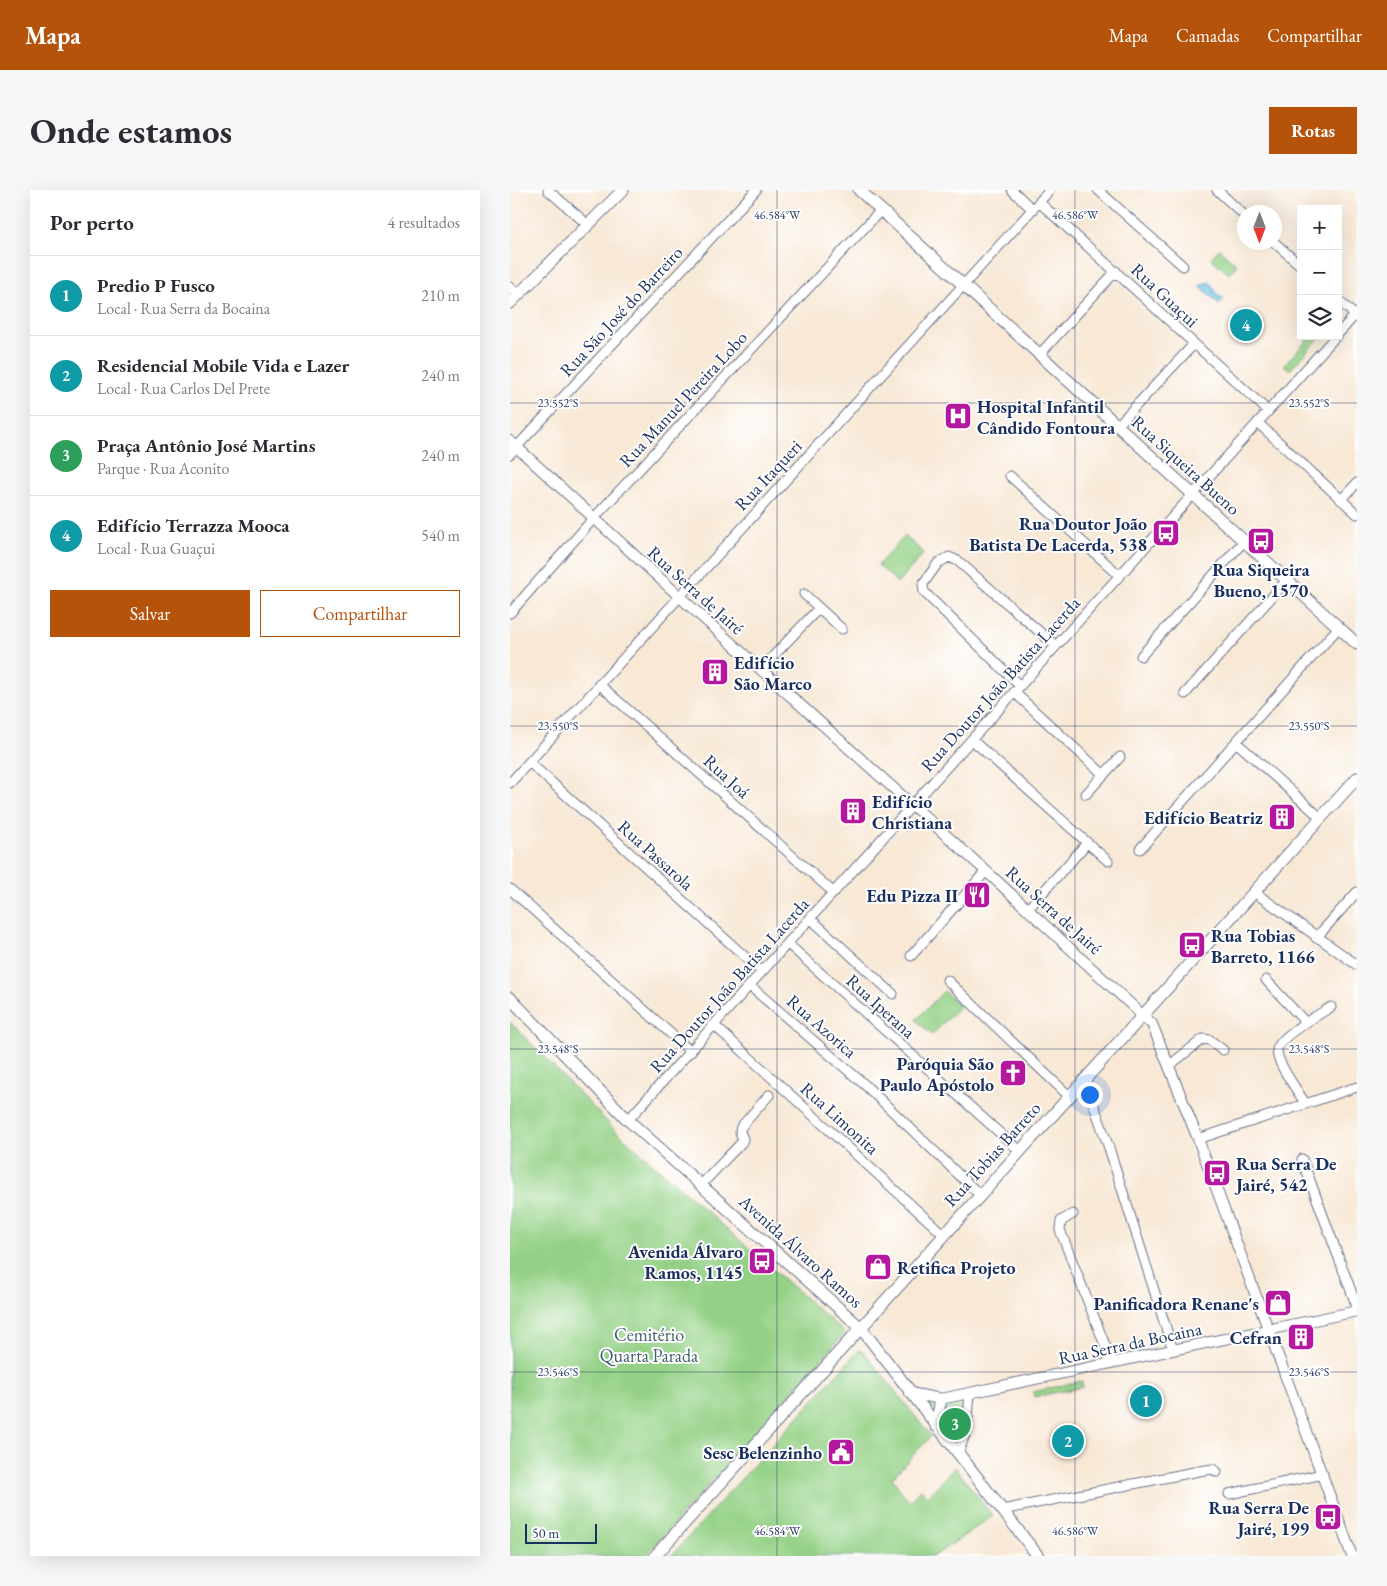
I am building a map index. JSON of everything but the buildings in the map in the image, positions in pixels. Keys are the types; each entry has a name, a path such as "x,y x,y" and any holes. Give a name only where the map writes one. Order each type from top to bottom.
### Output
{"main road":[{"path":"513,295 623,190"},
{"name":"Rua Siqueira Bueno","path":"859,190 962,286 1357,644"},
{"name":"Rua Tobias Barreto","path":"655,1556 861,1328 943,1234 1085,1080 1357,778"},
{"name":"Avenida Álvaro Ramos","path":"510,998 628,1120 861,1328 1038,1556"},
{"path":"936,1426 942,1399"}],"street":[{"path":"548,190 588,225"},
{"name":"Rua São José do Barreiro","path":"512,447 756,190"},
{"path":"1012,190 1032,209"},
{"name":"Rua Itaqueri","path":"510,783 1050,190"},
{"path":"1098,190 1183,266"},
{"path":"1217,190 1237,209"},
{"name":"Rua Guaçui","path":"1039,202 1268,411"},
{"name":"Rua Manuel Pereira Lobo","path":"510,612 594,518 881,210"},
{"path":"1282,249 1297,262"},
{"path":"1039,355 1116,271"},
{"path":"1342,303 1356,315"},
{"name":"Rua Doutor João Batista Lacerda","path":"1342,330 1356,315"},
{"name":"Rua Doutor João Batista Lacerda","path":"628,1120 715,1026 1332,340"},
{"path":"1117,426 1194,344"},
{"path":"1258,423 1357,514"},
{"name":"Rua Serra de Jairé","path":"512,447 594,518 986,870 1152,1024 1170,1064 1352,1556"},
{"path":"1010,476 1120,576"},
{"path":"1341,500 1357,483"},
{"path":"1141,656 1244,541"},
{"path":"1056,646 953,558 941,560 923,584 924,592 928,598 1104,775"},
{"path":"1185,694 1287,580"},
{"path":"804,594 842,629"},
{"path":"760,669 819,608"},
{"path":"1140,849 1339,628"},
{"name":"Rua Joá","path":"599,684 834,893"},
{"path":"972,740 1108,861"},
{"path":"1236,742 1321,818"},
{"path":"1086,794 1120,757"},
{"name":"Rua Passarola","path":"529,762 762,972"},
{"path":"1028,909 1087,843"},
{"path":"911,956 986,870"},
{"path":"510,889 691,1052"},
{"path":"1254,892 1316,938 1357,965"},
{"path":"1316,938 1357,892"},
{"path":"811,919 893,994"},
{"name":"Rua Iperana","path":"788,944 1020,1151"},
{"path":"947,980 1069,1096"},
{"path":"1266,980 1306,1023"},
{"name":"Rua Azorica","path":"750,986 865,1085 980,1195"},
{"path":"1305,1103 1277,1050 1282,1041 1330,1007"},
{"name":"Rua Limonita","path":"715,1026 943,1234"},
{"path":"1170,1064 1203,1038 1210,1040 1223,1050"},
{"path":"1085,1080 1109,1148 1173,1350"},
{"path":"1198,1139 1357,1087"},
{"path":"701,1185 742,1142 741,1127 769,1095"},
{"path":"1302,1159 1357,1307"},
{"path":"1073,1214 1061,1221 1060,1230 1112,1364"},
{"name":"Rua Serra da Bocaina","path":"910,1393 942,1399 1357,1311"},
{"path":"958,1454 968,1429 970,1393"},
{"path":"1002,1510 1210,1469 1217,1472"},
{"path":"1229,1494 1323,1474"}],"green space":[{"path":"1219,249 1237,265 1229,274 1211,258"},
{"path":"1307,340 1317,340 1290,370 1284,365"},
{"path":"905,536 924,553 898,583 878,565"},
{"path":"944,991 960,1006 932,1035 916,1020"},
{"name":"Cemitério Quarta Parada","path":"510,1022 618,1133 845,1333 645,1556 510,1556"},
{"name":"Sesc Belenzinho","path":"859,1350 864,1352 931,1436 892,1478 909,1502 921,1489 928,1496 955,1467 993,1516 934,1556 671,1556"},
{"path":"1082,1381 1083,1387 1034,1397 1033,1392"},
{"path":"968,1394 969,1417 957,1451 921,1405"}],"water":[{"path":"1210,282 1218,295 1224,299 1219,304 1200,286"}],"place":[{"name":"Edifício Terrazza Mooca","path":"1246,325"},
{"name":"Hospital Infantil Cândido Fontoura","path":"958,416"},
{"name":"Rua Doutor João Batista De Lacerda, 538","path":"1166,533"},
{"name":"Rua Siqueira Bueno, 1570","path":"1261,541"},
{"name":"Edifício São Marco","path":"715,672"},
{"name":"Edifício Christiana","path":"853,811"},
{"name":"Edifício Beatriz","path":"1282,817"},
{"name":"Edu Pizza II","path":"977,895"},
{"name":"Rua Tobias Barreto, 1166","path":"1192,945"},
{"name":"Paróquia São Paulo Apóstolo","path":"1013,1073"},
{"name":"Rua Serra De Jairé, 542","path":"1217,1173"},
{"name":"Avenida Álvaro Ramos, 1145","path":"762,1261"},
{"name":"Retifica Projeto","path":"878,1267"},
{"name":"Panificadora Renane's","path":"1278,1303"},
{"name":"Cefran","path":"1301,1337"},
{"name":"Predio P Fusco","path":"1146,1401"},
{"name":"Praça Antônio José Martins","path":"955,1424"},
{"name":"Residencial Mobile Vida e Lazer","path":"1068,1441"},
{"name":"Sesc Belenzinho","path":"841,1452"},
{"name":"Rua Serra De Jairé, 199","path":"1328,1517"}]}
